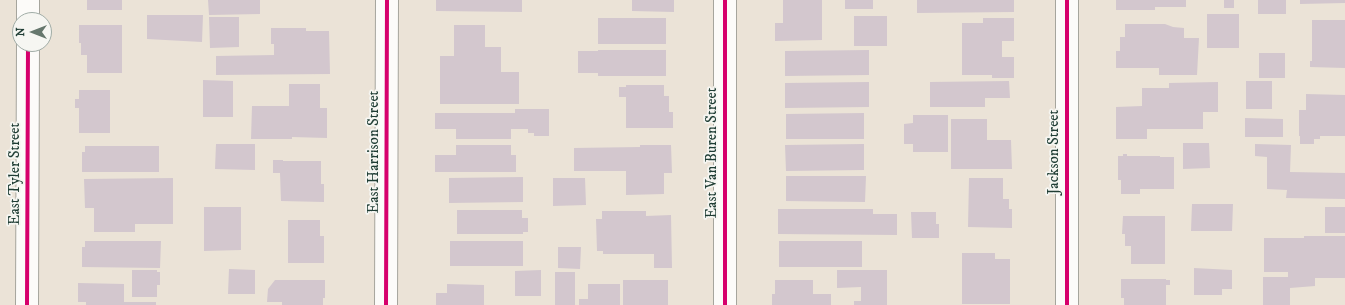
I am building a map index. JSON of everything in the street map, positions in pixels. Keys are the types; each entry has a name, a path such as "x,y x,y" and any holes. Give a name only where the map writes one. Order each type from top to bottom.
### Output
{"street":[{"path":"28,0 28,12"},
{"name":"East Harrison Street","path":"386,305 387,0"},
{"name":"East Van Buren Street","path":"725,0 726,305"},
{"name":"Jackson Street","path":"1067,0 1067,305"},
{"name":"East Tyler Street","path":"27,305 28,52"}],"building":[{"path":"87,0 122,0 122,10 87,10"},
{"path":"208,0 260,0 260,14 209,15"},
{"path":"436,0 522,0 522,12 436,11"},
{"path":"632,0 674,0 674,12 632,11"},
{"path":"783,0 822,0 822,40 775,41 775,23 783,23"},
{"path":"845,0 873,0 873,9 845,9"},
{"path":"917,0 1014,0 1014,12 917,13"},
{"path":"1116,0 1186,0 1186,7 1155,7 1155,10 1116,10"},
{"path":"1224,0 1234,0 1234,8 1224,8"},
{"path":"1258,0 1286,0 1286,14 1258,14"},
{"path":"1300,0 1345,0 1345,3 1300,4"},
{"path":"1207,14 1239,14 1239,48 1207,48"},
{"path":"147,15 203,15 202,42 147,39"},
{"path":"854,16 887,16 887,46 854,46"},
{"path":"209,17 239,17 239,47 210,48"},
{"path":"598,18 666,18 666,44 598,44"},
{"path":"983,18 1014,18 1014,41 1002,41 1002,57 1014,57 1014,78 992,78 992,75 962,75 962,23 983,23"},
{"path":"1312,20 1345,20 1345,68 1310,67 1310,61 1312,61"},
{"path":"1125,24 1165,24 1173,27 1184,28 1184,38 1199,38 1197,75 1159,75 1159,68 1116,68 1116,51 1120,51 1120,37 1125,37"},
{"path":"79,25 122,25 122,73 87,73 87,55 81,55 81,43 79,43"},
{"path":"454,25 485,25 485,47 501,47 501,72 519,72 519,104 440,104 440,56 454,56"},
{"path":"271,28 306,28 306,31 329,31 330,74 216,75 216,56 274,55 274,44 271,44"},
{"path":"666,50 666,76 598,76 598,73 578,73 578,51"},
{"path":"869,50 869,75 785,76 785,51"},
{"path":"1259,53 1285,53 1285,78 1259,78"},
{"path":"203,80 233,81 233,117 203,117"},
{"path":"1009,81 1010,98 985,98 985,107 930,107 930,82"},
{"path":"1246,81 1272,81 1272,109 1246,109"},
{"path":"869,82 869,107 785,108 785,83"},
{"path":"1218,82 1218,112 1203,112 1203,129 1147,129 1147,139 1116,139 1116,107 1142,106 1142,88 1169,88 1169,83"},
{"path":"289,84 320,84 320,108 327,108 327,138 292,137 292,139 251,139 252,106 289,106"},
{"path":"626,85 664,85 664,96 669,96 669,112 673,112 673,128 626,128 626,97 619,97 619,87 626,87"},
{"path":"79,90 110,90 110,133 79,133 79,108 75,108 75,99 79,99"},
{"path":"1306,94 1345,95 1345,136 1320,136 1320,139 1314,139 1314,144 1300,144 1299,110 1306,110"},
{"path":"515,109 549,109 549,136 534,136 534,133 528,133 528,129 511,129 511,139 456,139 456,129 435,129 435,113 515,113"},
{"path":"864,113 864,139 786,139 786,114"},
{"path":"913,115 948,115 948,152 913,152 913,144 904,144 904,124 913,123"},
{"path":"1245,118 1283,119 1283,137 1245,137"},
{"path":"951,119 987,119 987,140 1011,140 1012,169 951,169"},
{"path":"1183,143 1209,143 1210,168 1183,169"},
{"path":"216,144 255,144 255,170 215,169"},
{"path":"864,144 864,170 786,171 785,145"},
{"path":"1255,144 1291,145 1290,172 1345,173 1345,199 1286,198 1287,190 1267,189 1267,157 1255,156"},
{"path":"456,145 511,145 511,155 516,155 516,172 435,172 435,155 456,155"},
{"path":"640,145 671,145 672,173 664,173 664,194 626,195 626,171 574,171 574,148 640,147"},
{"path":"85,146 159,146 159,172 82,172 82,152 85,152"},
{"path":"1123,154 1127,154 1127,156 1174,157 1174,189 1140,189 1140,194 1121,194 1121,180 1118,180 1118,156 1123,156"},
{"path":"273,160 321,161 321,184 324,184 324,202 281,201 280,173 273,173"},
{"path":"786,176 866,176 865,202 786,201"},
{"path":"523,177 523,202 449,203 449,178"},
{"path":"173,178 173,224 135,224 135,232 94,232 94,208 85,208 84,179"},
{"path":"553,178 585,178 586,205 553,206"},
{"path":"969,178 1003,178 1003,199 1009,199 1009,209 1012,209 1012,228 968,227"},
{"path":"1192,204 1233,204 1232,231 1191,231"},
{"path":"204,207 241,207 241,250 204,251"},
{"path":"1325,207 1345,207 1345,233 1325,233"},
{"path":"778,209 873,209 873,214 897,214 897,235 778,234"},
{"path":"457,210 522,210 522,218 528,218 528,232 523,232 523,234 457,234"},
{"path":"602,211 646,211 646,216 671,215 672,268 654,268 654,254 603,254 603,251 597,251 596,219 602,219"},
{"path":"911,212 936,212 936,224 939,224 939,238 912,238"},
{"path":"1123,216 1165,216 1165,264 1131,264 1131,246 1125,246 1125,234 1122,234"},
{"path":"288,220 320,220 320,236 324,236 324,263 288,263"},
{"path":"1304,236 1345,236 1345,278 1315,278 1315,286 1290,288 1290,305 1263,305 1263,277 1288,277 1288,272 1264,272 1264,238 1304,238"},
{"path":"85,241 161,241 160,268 82,267 82,247 85,247"},
{"path":"450,241 523,241 523,266 450,266"},
{"path":"779,241 862,241 862,267 779,267"},
{"path":"558,247 581,247 580,269 558,268"},
{"path":"962,253 995,253 995,259 1010,259 1010,304 962,304"},
{"path":"1194,268 1232,270 1232,289 1222,289 1222,295 1194,295"},
{"path":"229,269 255,270 255,294 228,294"},
{"path":"132,270 157,270 157,272 160,272 160,285 157,285 157,297 132,297"},
{"path":"541,270 541,296 515,296 515,271"},
{"path":"837,270 887,270 887,305 854,305 854,301 861,301 861,287 837,288"},
{"path":"555,272 575,272 575,305 555,305"},
{"path":"1121,279 1170,280 1170,285 1166,285 1166,305 1124,305 1124,298 1121,298"},
{"path":"275,280 325,280 325,298 323,298 323,305 282,305 282,302 267,302 268,289"},
{"path":"623,280 668,280 668,305 623,305"},
{"path":"775,280 813,280 813,294 831,294 831,305 772,305 772,294 775,294"},
{"path":"78,283 124,284 124,302 156,302 156,305 86,305 86,302 78,302"},
{"path":"447,284 484,285 484,305 436,305 436,293 447,293"},
{"path":"588,284 620,284 620,305 579,305 579,299 588,299"}],"cycle path":[{"path":"386,305 387,0"},
{"path":"725,0 725,305"},
{"path":"1067,0 1067,305"},
{"path":"27,305 28,52"}]}
